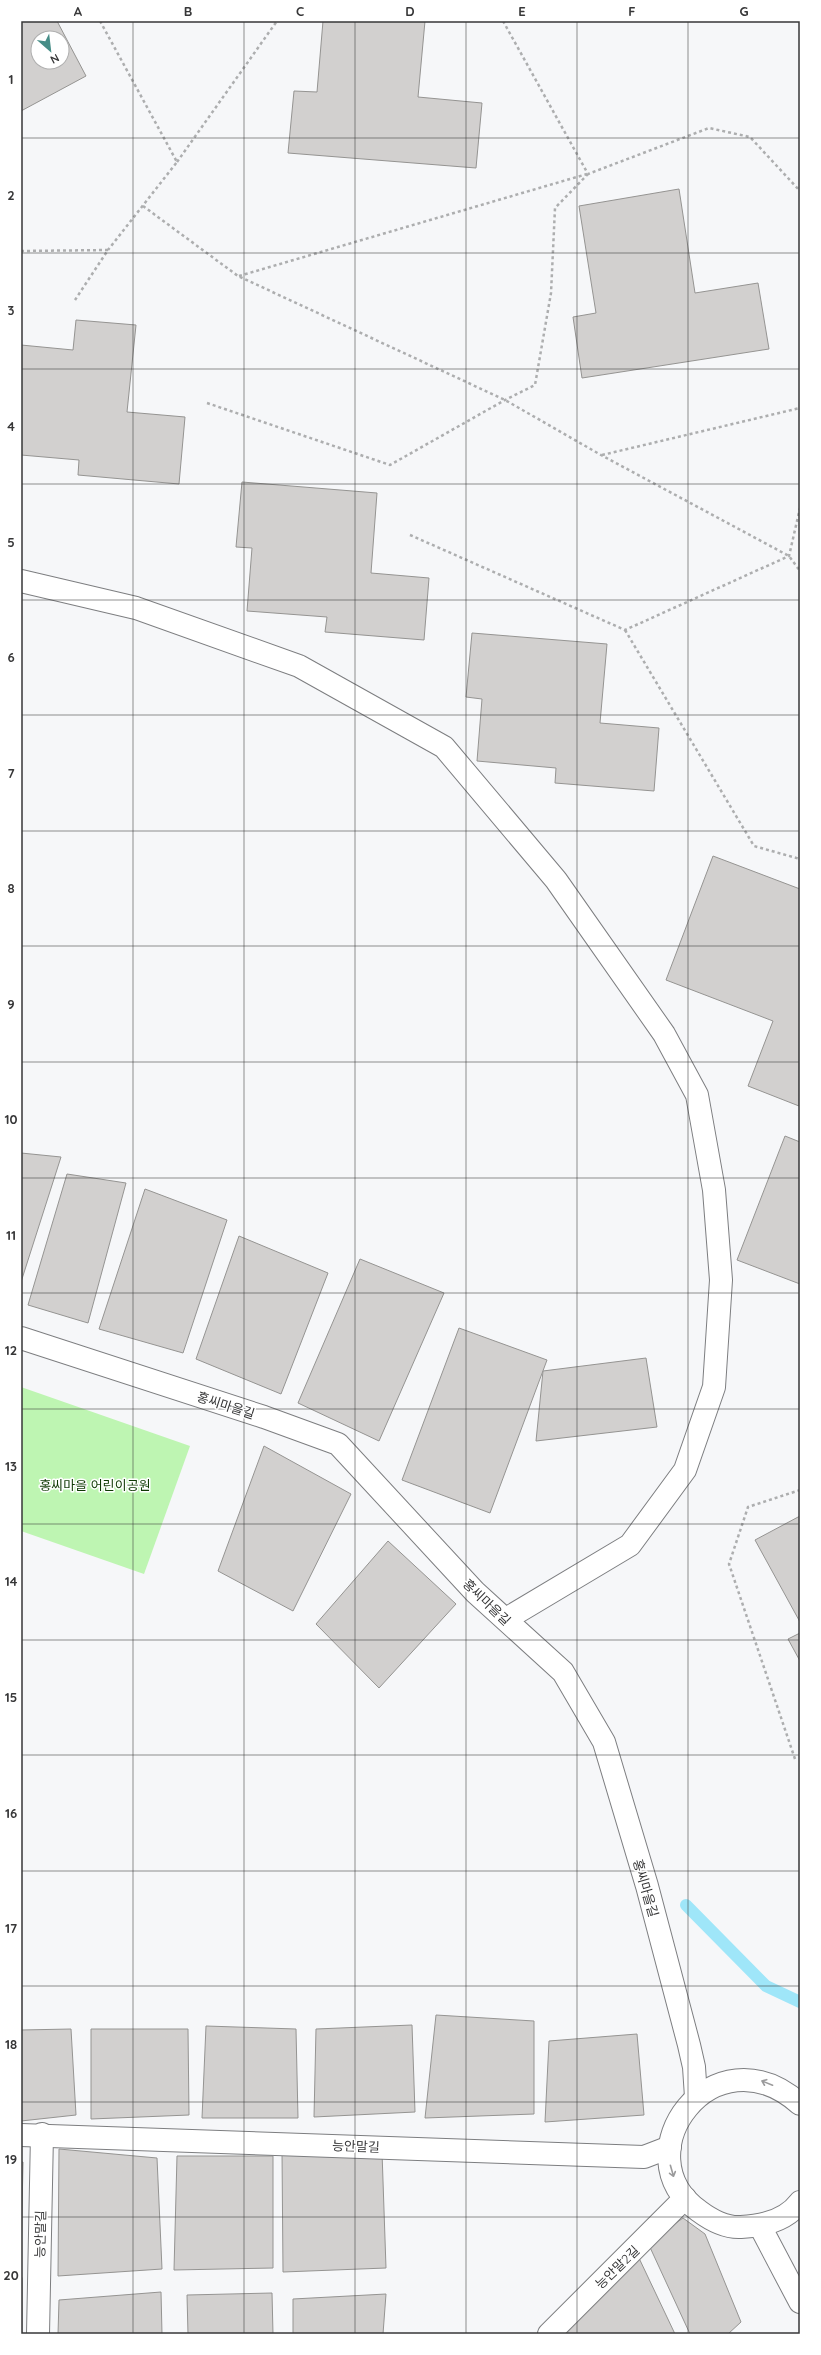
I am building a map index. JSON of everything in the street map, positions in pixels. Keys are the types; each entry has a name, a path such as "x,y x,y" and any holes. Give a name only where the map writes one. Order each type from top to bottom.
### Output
{"street":[{"path":"21,581 136,608 299,666 444,747 556,880 664,1034 697,1095 714,1190 721,1280 714,1387 685,1470 630,1545 506,1620"},
{"name":"홍씨마을길","path":"21,1338 264,1417 338,1444 476,1592 563,1672 604,1742 647,1886 685,2029 694,2067 696,2097"},
{"path":"800,2104 782,2090 761,2081 738,2080 715,2085 696,2097 683,2111 674,2128 670,2147 670,2163 675,2182 685,2198 712,2221 736,2227 760,2226 780,2218 800,2202"},
{"name":"능안말길","path":"38,2334 31,2134 644,2157 670,2147"},
{"name":"능안말2길","path":"549,2334 685,2198"},
{"path":"760,2226 800,2302"}],"path":[{"path":"100,21 177,162"},
{"path":"75,300 108,250 177,162 277,21"},
{"path":"503,21 588,174"},
{"path":"238,276 588,174 709,128 750,136 800,191"},
{"path":"207,403 390,466 505,400 535,385 551,293 555,208 588,174"},
{"path":"144,206 238,276 505,400 601,455 789,556 800,571"},
{"path":"21,251 108,250"},
{"path":"601,455 800,408"},
{"path":"789,556 800,508"},
{"path":"410,535 626,630 754,846 800,859"},
{"path":"626,630 789,556"},
{"path":"795,1759 729,1564 748,1507 800,1490"}],"green space":[{"name":"홍씨마을 어린이공원","path":"21,1387 190,1446 144,1574 21,1531"}],"building":[{"path":"21,21 57,21 62,30 30,30 30,70 70,70 70,46 86,76 21,111"},
{"path":"323,21 425,21 418,97 482,103 476,168 288,153 294,91 317,92"},
{"path":"679,189 695,293 758,283 769,349 582,378 573,317 596,313 579,206"},
{"path":"76,320 136,325 127,412 185,417 179,484 78,475 79,460 21,455 21,345 73,350"},
{"path":"242,482 377,493 371,573 429,578 424,640 325,632 327,617 247,611 252,548 236,547"},
{"path":"472,633 607,644 600,723 659,728 654,791 555,783 556,768 477,761 482,699 466,697"},
{"path":"713,856 800,889 799,1106 748,1086 773,1021 666,980"},
{"path":"785,1136 800,1142 800,1284 737,1260"},
{"path":"21,1153 61,1157 21,1282"},
{"path":"67,1174 126,1183 88,1323 28,1305"},
{"path":"145,1189 227,1220 183,1353 99,1329"},
{"path":"239,1236 328,1273 281,1394 196,1359"},
{"path":"360,1259 444,1293 379,1441 298,1403"},
{"path":"459,1328 547,1360 490,1513 402,1480"},
{"path":"646,1358 657,1427 536,1441 543,1371"},
{"path":"264,1446 351,1494 293,1611 218,1571"},
{"path":"800,1516 800,1622 755,1540"},
{"path":"388,1541 456,1604 379,1688 316,1624"},
{"path":"800,1633 800,1661 788,1639"},
{"path":"436,2015 534,2021 534,2114 425,2118"},
{"path":"412,2025 415,2112 314,2117 316,2029"},
{"path":"206,2026 296,2029 298,2118 202,2118"},
{"path":"71,2029 76,2115 21,2121 21,2030"},
{"path":"91,2029 188,2029 189,2115 91,2119"},
{"path":"637,2034 644,2115 545,2122 549,2041"},
{"path":"59,2149 157,2158 162,2269 58,2276"},
{"path":"282,2152 382,2152 386,2268 283,2272"},
{"path":"177,2156 273,2156 273,2268 174,2270"},
{"path":"21,2162 23,2162 21,2262"},
{"path":"683,2218 705,2234 741,2322 728,2334 690,2334 648,2243"},
{"path":"638,2256 675,2334 557,2334"},
{"path":"22,2278 22,2334 21,2334"},
{"path":"161,2292 162,2334 58,2334 59,2300"},
{"path":"272,2293 273,2334 188,2334 187,2295"},
{"path":"386,2294 383,2334 293,2334 293,2299"}],"waterway":[{"path":"686,1905 766,1986 800,2002"}]}
